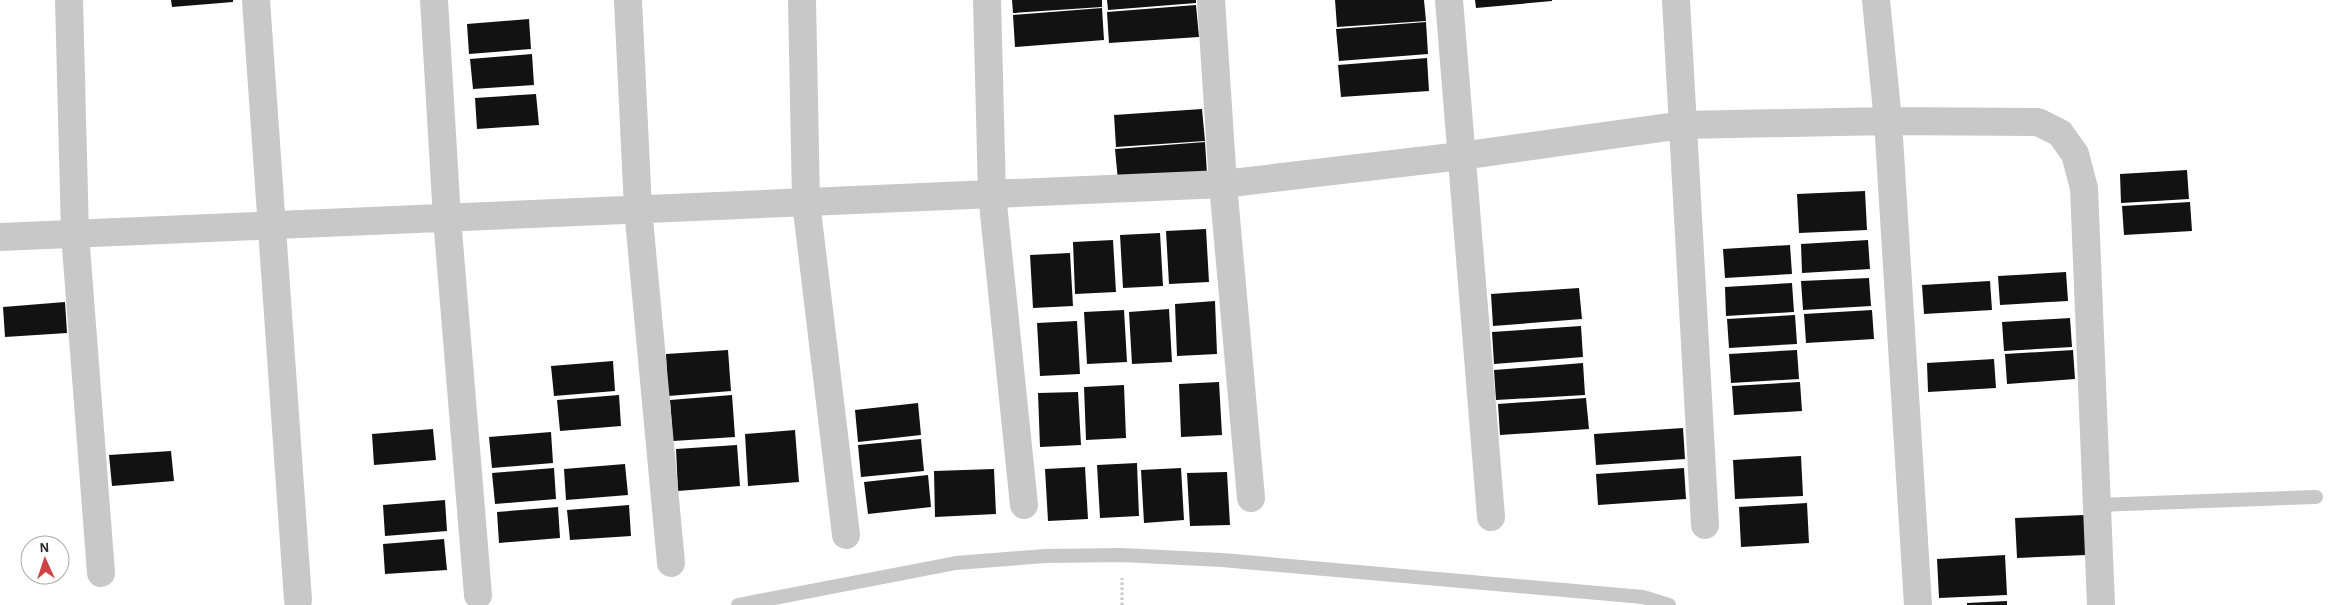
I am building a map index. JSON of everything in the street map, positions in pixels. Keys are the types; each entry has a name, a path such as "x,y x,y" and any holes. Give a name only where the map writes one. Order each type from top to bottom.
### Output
{"street":[{"path":"70,0 74,234 101,573"},
{"path":"256,0 298,600"},
{"path":"434,0 447,218 478,596"},
{"path":"628,0 638,209 671,563"},
{"path":"802,0 806,202 846,535"},
{"path":"987,0 992,194 1024,504"},
{"path":"1211,0 1223,184 1251,498"},
{"path":"1449,0 1491,517"},
{"path":"1676,0 1705,525"},
{"path":"1876,0 1888,121 1918,605"},
{"path":"0,237 1223,184 1461,156 1683,125 1888,121 2038,122 2060,133 2075,154 2084,188 2101,605"}],"lane":[{"path":"2097,505 2316,497"},
{"path":"738,605 956,563 1045,556 1113,555 1222,560 1643,597 1670,605"}],"building":[{"path":"171,0 233,0 233,2 172,7"},
{"path":"1012,0 1102,0 1102,7 1013,13"},
{"path":"1107,0 1196,0 1196,3 1108,10"},
{"path":"1335,0 1424,0 1426,21 1337,27"},
{"path":"1475,0 1552,0 1552,1 1476,8"},
{"path":"1196,5 1199,37 1109,43 1107,12"},
{"path":"1102,8 1104,40 1015,47 1013,15"},
{"path":"529,19 531,49 469,54 467,24"},
{"path":"1426,22 1428,54 1339,61 1336,29"},
{"path":"532,54 534,85 473,89 470,59"},
{"path":"1427,58 1429,91 1341,97 1338,65"},
{"path":"536,94 539,125 477,129 475,98"},
{"path":"1202,109 1205,141 1116,147 1114,115"},
{"path":"1205,142 1207,174 1118,181 1115,149"},
{"path":"2187,170 2189,199 2121,203 2120,174"},
{"path":"1865,191 1867,230 1799,233 1797,194"},
{"path":"2190,202 2192,231 2124,235 2122,206"},
{"path":"1206,229 1209,282 1169,284 1166,231"},
{"path":"1160,233 1163,286 1123,288 1120,235"},
{"path":"1113,240 1116,292 1075,294 1073,242"},
{"path":"1868,240 1870,269 1802,273 1801,244"},
{"path":"1790,245 1792,274 1725,278 1723,249"},
{"path":"1070,253 1073,306 1033,308 1030,255"},
{"path":"2066,272 2068,301 2000,305 1998,276"},
{"path":"1869,278 1871,306 1803,310 1801,281"},
{"path":"1990,281 1992,310 1924,314 1922,285"},
{"path":"1792,283 1794,312 1726,316 1725,287"},
{"path":"1579,288 1582,319 1493,326 1491,294"},
{"path":"1215,301 1217,354 1177,356 1175,304"},
{"path":"65,302 67,333 5,337 3,307"},
{"path":"1169,309 1172,362 1132,364 1129,312"},
{"path":"1124,310 1127,362 1087,364 1084,312"},
{"path":"1872,310 1874,339 1806,343 1804,314"},
{"path":"1795,315 1797,344 1729,348 1727,319"},
{"path":"2070,318 2072,347 2004,351 2002,322"},
{"path":"1077,321 1080,374 1040,376 1037,323"},
{"path":"1581,326 1583,357 1494,364 1492,332"},
{"path":"728,350 731,391 668,396 666,354"},
{"path":"1797,350 1799,379 1731,383 1729,354"},
{"path":"2073,350 2075,379 2007,384 2005,354"},
{"path":"1994,359 1996,388 1928,392 1927,363"},
{"path":"613,361 615,391 554,396 551,366"},
{"path":"1583,363 1585,395 1496,400 1494,370"},
{"path":"1219,382 1222,435 1181,437 1179,384"},
{"path":"1800,382 1802,411 1734,415 1732,386"},
{"path":"1124,385 1126,438 1086,440 1084,387"},
{"path":"1078,392 1081,445 1040,447 1038,393"},
{"path":"619,395 621,426 560,431 557,400"},
{"path":"732,395 735,437 673,441 670,400"},
{"path":"1586,398 1589,429 1500,435 1498,404"},
{"path":"918,403 921,435 858,442 855,410"},
{"path":"1683,428 1685,459 1596,465 1594,434"},
{"path":"433,429 436,460 374,465 372,434"},
{"path":"795,430 799,482 748,486 745,434"},
{"path":"551,432 553,463 492,468 489,437"},
{"path":"921,439 924,471 861,477 858,445"},
{"path":"737,445 740,486 678,491 676,449"},
{"path":"171,451 174,481 112,486 109,455"},
{"path":"1801,456 1803,496 1735,499 1733,460"},
{"path":"1137,463 1139,516 1100,518 1097,465"},
{"path":"625,464 628,495 566,500 564,469"},
{"path":"1085,467 1088,519 1048,521 1045,469"},
{"path":"554,468 556,499 495,504 492,473"},
{"path":"1181,468 1184,520 1144,523 1141,470"},
{"path":"1684,468 1686,499 1598,505 1596,474"},
{"path":"994,469 996,514 935,517 934,471"},
{"path":"1227,472 1230,525 1190,526 1187,473"},
{"path":"928,475 931,507 868,514 864,482"},
{"path":"445,500 447,531 385,536 383,505"},
{"path":"1807,503 1809,543 1741,547 1739,507"},
{"path":"629,505 631,536 570,540 567,510"},
{"path":"558,507 560,538 499,543 497,512"},
{"path":"2084,515 2086,555 2017,558 2015,518"},
{"path":"444,539 447,570 385,574 383,544"},
{"path":"2005,555 2007,595 1939,598 1937,559"},
{"path":"2007,601 2007,605 1967,605 1967,603"}]}
